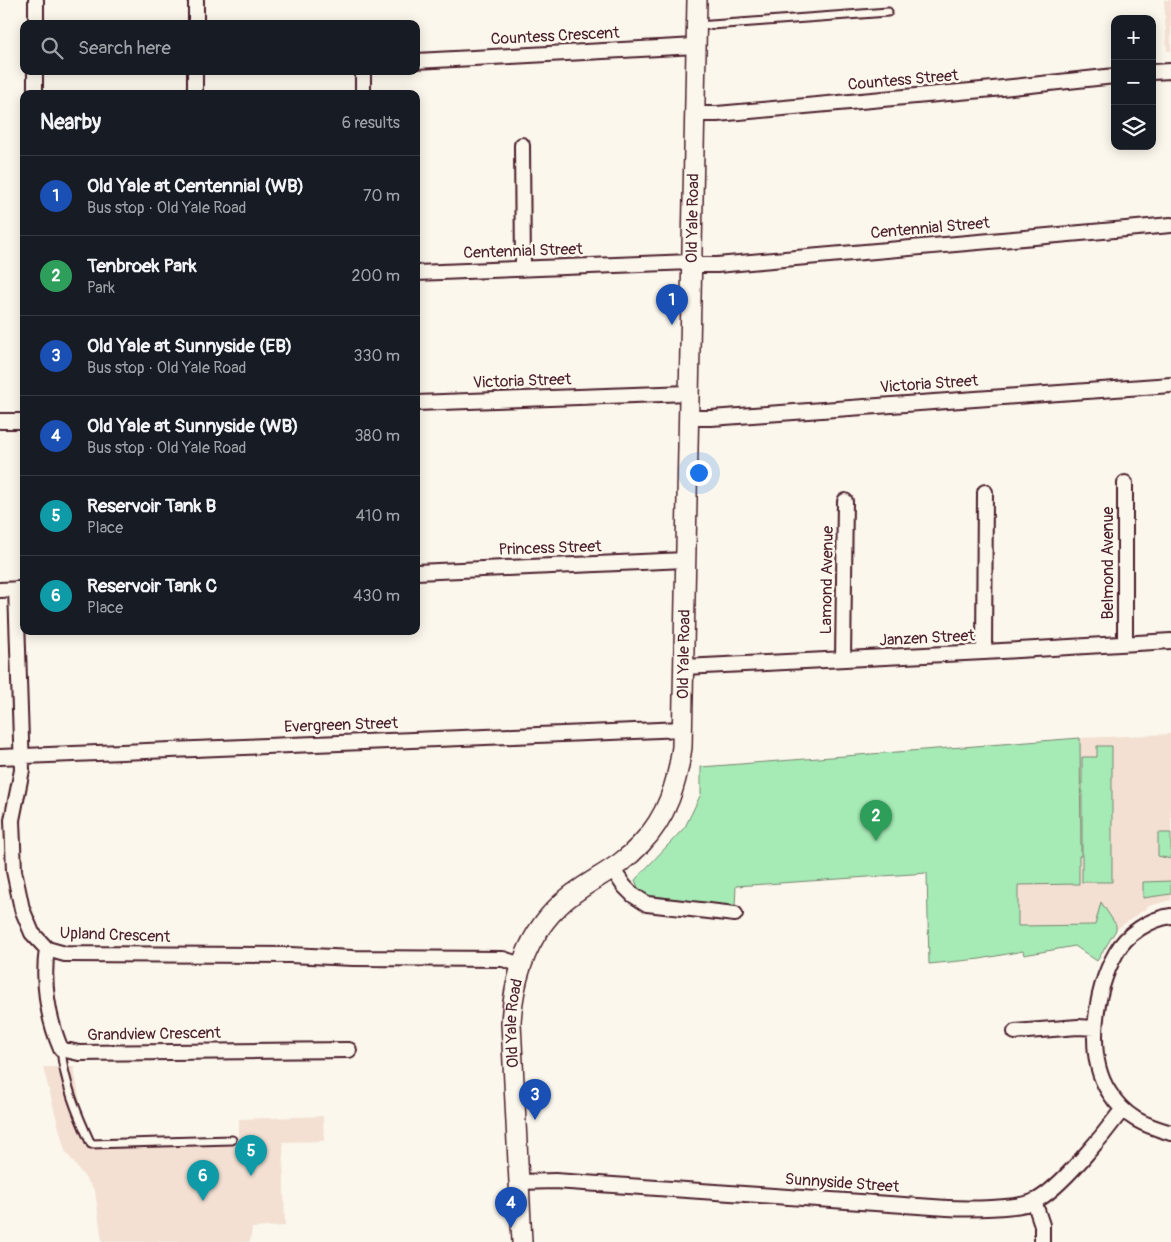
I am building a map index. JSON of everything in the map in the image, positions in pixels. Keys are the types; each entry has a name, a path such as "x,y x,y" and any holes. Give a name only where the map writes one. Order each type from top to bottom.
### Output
{"street":[{"path":"36,0 36,20"},
{"path":"196,0 196,20"},
{"name":"Old Yale Road","path":"522,1242 511,1023 513,996 521,965 528,949 543,925 556,909 580,889 613,870 642,844 662,816 671,798 677,780 682,747 697,0"},
{"name":"Countess Crescent","path":"420,61 696,46"},
{"path":"1156,72 1171,71"},
{"path":"35,75 35,90"},
{"path":"195,75 195,90"},
{"path":"363,75 363,90"},
{"name":"Countess Street","path":"694,114 717,114 1111,76"},
{"path":"522,145 523,269"},
{"name":"Centennial Street","path":"420,272 691,263 717,265 1171,224"},
{"name":"Victoria Street","path":"689,418 711,418 1171,385"},
{"name":"Victoria Street","path":"420,403 689,393"},
{"path":"0,422 20,421"},
{"name":"Belmond Avenue","path":"1125,483 1125,643"},
{"path":"984,652 985,492"},
{"name":"Lamond Avenue","path":"843,659 846,501"},
{"name":"Princess Street","path":"420,572 685,560"},
{"path":"0,590 20,589"},
{"name":"Upland Crescent","path":"21,635 22,770 12,820 14,871 22,909 32,933 47,949 65,954 281,954 362,958 503,959 521,965"},
{"name":"Janzen Street","path":"684,667 1171,641"},
{"name":"Evergreen Street","path":"0,757 683,728"},
{"path":"613,870 633,895 647,904 735,914"},
{"path":"1171,916 1160,917 1133,933 1116,952 1106,975 1095,1028 1100,1071 1108,1092 1122,1110 1142,1124 1171,1134"},
{"path":"47,949 44,967 49,1009 61,1049"},
{"path":"1015,1032 1078,1027 1095,1028"},
{"name":"Grandview Crescent","path":"61,1049 79,1052 349,1050"},
{"name":"Sunnyside Street","path":"520,1182 574,1182 947,1208 1016,1205 1034,1201 1049,1191 1064,1177 1122,1110"},
{"path":"1034,1201 1042,1226 1042,1242"}],"lane":[{"path":"696,26 888,12"},
{"path":"61,1049 63,1067 80,1119 91,1144 232,1140"}],"shaded area":[{"path":"1164,0 1171,0 1171,51 1167,51"},
{"path":"1171,734 1171,900 1149,906 1116,930 1097,961 1075,946 1024,955 1023,951 980,959 929,964 927,873 736,886 647,895 639,890 635,880 685,827 701,794 701,767 1080,738"},
{"path":"43,1067 74,1067 88,1149 239,1144 239,1119 323,1116 324,1141 283,1142 285,1226 252,1228 250,1242 102,1242 95,1191 65,1151"}],"green space":[{"path":"1080,738 1081,856 1079,856 1079,884 1018,885 1018,926 1095,925 1101,902 1116,925 1116,930 1097,961 1075,946 1024,955 1023,951 980,959 929,964 927,873 736,886 735,907 647,895 639,890 635,880 685,827 701,794 701,767"},
{"path":"1097,746 1112,746 1112,882 1082,882 1082,757 1097,757"},
{"path":"1158,833 1171,833 1171,859 1158,856"},
{"path":"1171,881 1171,894 1143,898 1143,882"}],"place":[{"name":"Old Yale at Centennial (WB)","path":"672,325"},
{"name":"Tenbroek Park","path":"876,841"},
{"name":"Old Yale at Sunnyside (EB)","path":"535,1120"},
{"name":"Reservoir Tank B","path":"251,1176"},
{"name":"Reservoir Tank C","path":"203,1201"},
{"name":"Old Yale at Sunnyside (WB)","path":"511,1228"}]}
